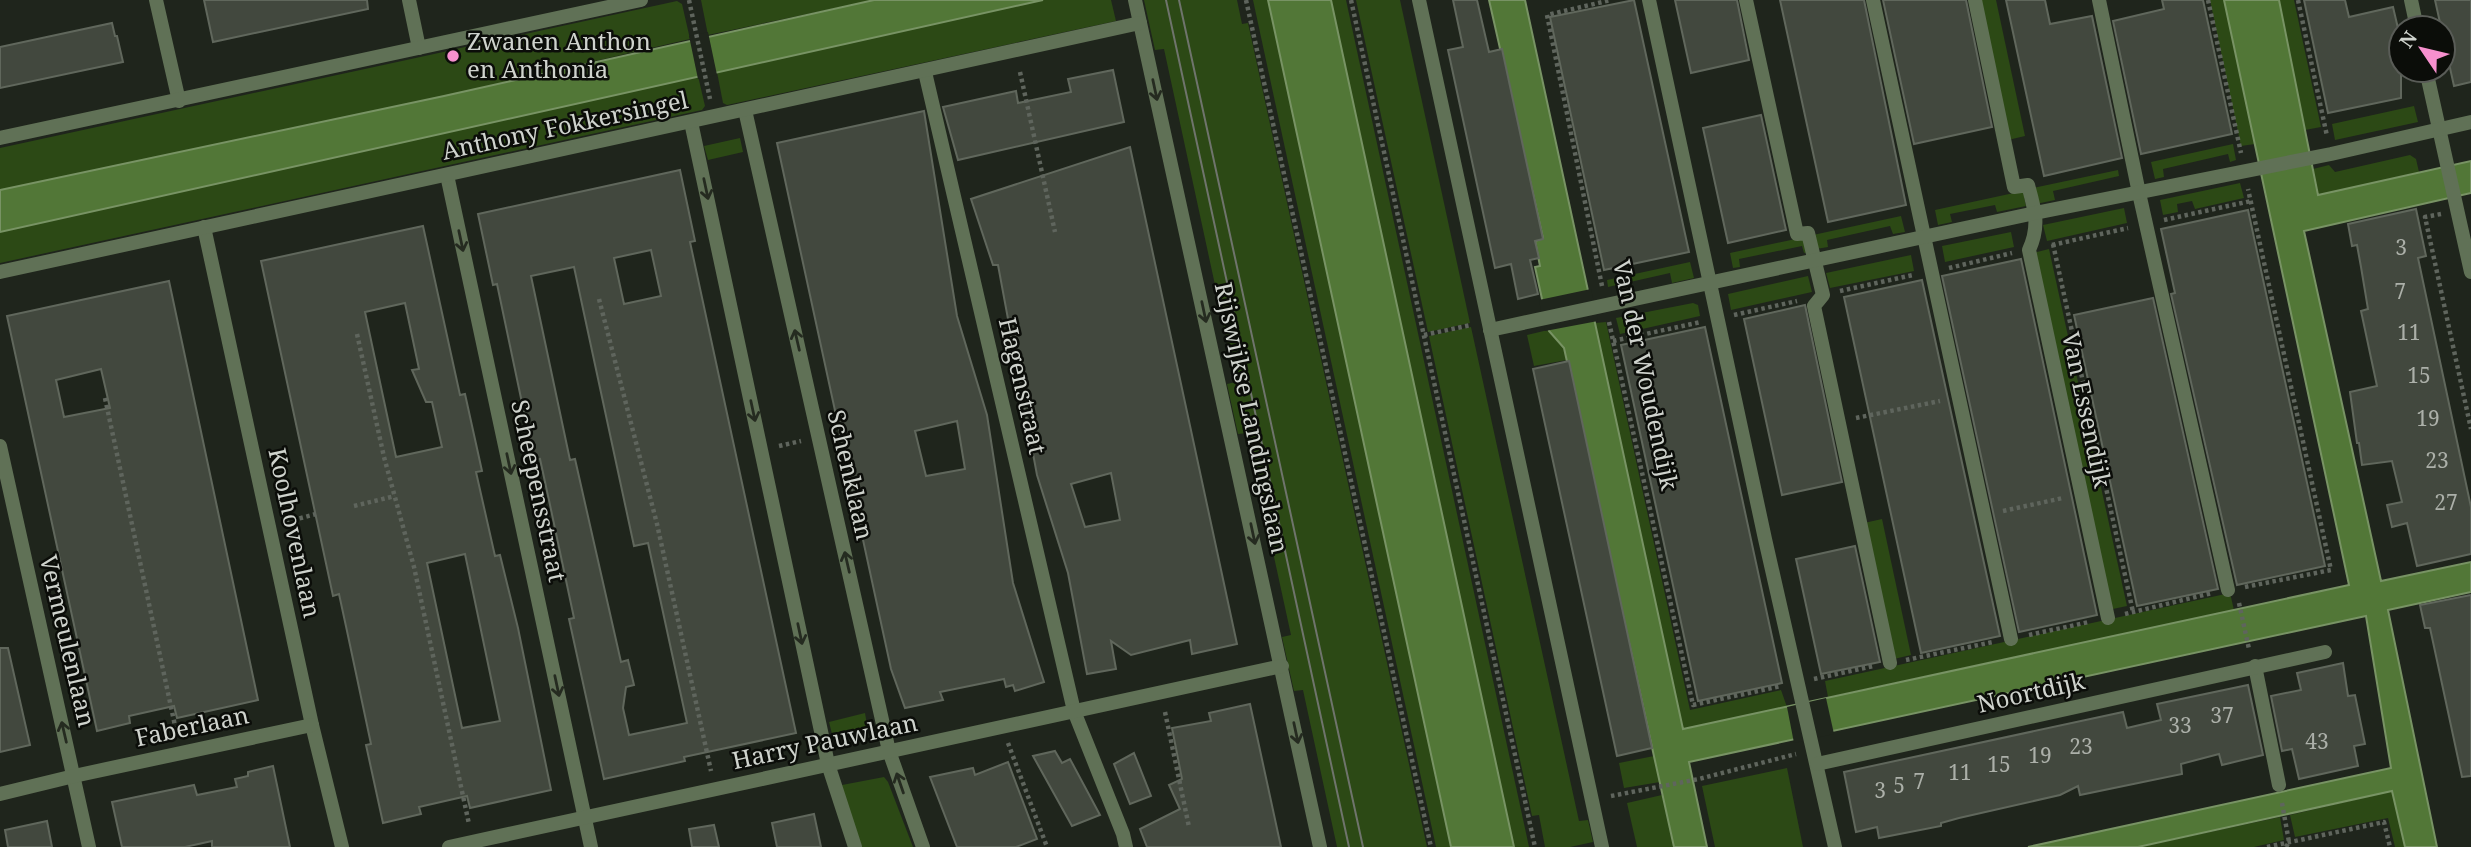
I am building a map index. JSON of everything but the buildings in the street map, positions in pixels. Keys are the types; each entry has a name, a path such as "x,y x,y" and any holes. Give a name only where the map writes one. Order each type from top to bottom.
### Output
{"street":[{"path":"156,0 179,101"},
{"path":"409,0 419,48"},
{"path":"0,138 641,0"},
{"name":"Rijswijkse Landingslaan","path":"1135,0 1320,847"},
{"path":"1419,0 1602,847"},
{"path":"1649,0 1835,847"},
{"path":"1746,0 1763,90 1797,234 1808,233 1823,295 1814,306 1890,663"},
{"path":"1873,0 2011,639"},
{"path":"1975,0 2014,187 2028,185 2035,213"},
{"path":"2099,0 2139,193 2233,594"},
{"name":"Anthony Fokkersingel","path":"0,272 1140,23"},
{"name":"Hagenstraat","path":"925,72 1074,711"},
{"path":"2429,84 2471,272"},
{"name":"Schenklaan","path":"745,110 889,751 923,847"},
{"path":"691,122 828,764 855,847"},
{"path":"1489,326 1524,323 2035,213 2331,154 2471,122"},
{"name":"Scheepensstraat","path":"447,174 586,818"},
{"name":"Van Essendijk","path":"2035,213 2036,235 2029,250 2108,618"},
{"name":"Koolhovenlaan","path":"204,227 312,725 342,847"},
{"name":"Vermeulenlaan","path":"0,446 89,847"},
{"name":"Noortdijk","path":"1815,752 2252,660 2325,652"},
{"path":"2252,660 2279,785"},
{"name":"Harry Pauwlaan","path":"449,847 1282,666"},
{"path":"1074,711 1126,847"},
{"name":"Faberlaan","path":"0,794 312,725"},
{"path":"586,818 591,847"}],"path":[{"path":"1246,0 1431,847"},
{"path":"1351,0 1535,847"},
{"name":"Van der Woudendijk","path":"1611,0 1546,15 1604,306 1693,705 1798,683"},
{"path":"2208,0 2331,570 2233,594 2252,660"},
{"path":"2298,0 2331,154"},
{"path":"689,2 710,102"},
{"path":"1020,72 1055,232"},
{"path":"2458,210 2425,217 2471,429"},
{"path":"2053,244 2133,612"},
{"path":"599,299 657,524 715,789"},
{"path":"1424,335 1489,326"},
{"path":"357,334 414,567 472,842"},
{"path":"105,398 181,753"},
{"path":"1838,422 1959,398"},
{"path":"761,450 819,437"},
{"path":"1985,515 2081,494"},
{"path":"354,506 395,496"},
{"path":"269,527 316,514"},
{"path":"1165,712 1189,827"},
{"path":"1002,726 1046,847"},
{"path":"1591,800 1699,779 1761,761 1815,752"},
{"path":"2267,847 2287,845 2384,822 2390,847"},
{"path":"2286,825 2287,845"}],"shaded area":[{"path":"701,0 874,0 708,35"},
{"path":"874,0 1043,0 0,232 0,190 444,96"},
{"path":"1043,0 1111,0 1116,21 727,105 723,103 717,72"},
{"path":"1144,0 1237,0 1242,24 1248,23 1427,847 1337,847 1303,690 1294,691 1282,637 1291,635 1247,433 1238,434 1227,384 1236,382 1164,49 1155,50"},
{"path":"1253,0 1268,0 1451,847 1436,847"},
{"path":"1268,0 1331,0 1514,847 1451,847"},
{"path":"1331,0 1346,0 1529,847 1514,847"},
{"path":"1356,0 1400,0 1470,323 1428,332"},
{"path":"1489,0 1525,0 1683,729 2349,585 2224,0 2279,0 2318,195 2471,161 2471,193 2304,231 2381,581 2471,562 2471,592 2388,610 2437,847 2405,847 2392,791 2138,847 2028,847 2391,768 2366,616 1689,762 1707,847 1674,847 1564,348 1549,331 1535,267 1540,266 1535,241 1543,238"},
{"path":"1978,0 1996,0 2025,136 2008,140"},
{"path":"2210,0 2224,0 2255,144 2241,146"},
{"path":"2276,0 2294,0 2321,127 2305,130"},
{"path":"677,1 682,4 690,39 444,96 0,190 0,148 448,51 450,60 457,59 456,49"},
{"path":"698,76 705,106 702,110 0,263 0,232"},
{"path":"2414,106 2418,122 2335,140 2332,124"},
{"path":"740,138 743,152 708,160 704,146"},
{"path":"2233,144 2236,160 2230,162 2228,154 2163,169 2164,177 2155,179 2151,162"},
{"path":"2410,155 2416,159 2419,172 2318,195 2313,169 2329,165 2335,172"},
{"path":"2118,170 2119,176 2053,191 2055,200 2036,204 2033,188"},
{"path":"2240,183 2244,198 2195,209 2192,201 2177,204 2178,212 2163,215 2160,200"},
{"path":"2023,191 2026,206 1997,212 1995,205 1950,214 1952,222 1938,225 1935,210"},
{"path":"2124,208 2127,223 2047,241 2043,225"},
{"path":"1901,216 1905,232 1893,234 1890,226 1827,240 1828,247 1816,249 1813,235"},
{"path":"2011,232 2014,247 1945,262 1942,246"},
{"path":"1805,237 1809,252 1804,253 1802,246 1739,259 1740,267 1733,268 1730,253"},
{"path":"2049,249 2127,606 2108,610 2033,253"},
{"path":"1911,255 1914,271 1830,288 1826,273"},
{"path":"1690,262 1694,278 1672,283 1670,273 1608,287 1607,280"},
{"path":"1808,276 1812,292 1731,310 1728,294"},
{"path":"1693,303 1698,305 1700,316 1620,334 1616,318"},
{"path":"1606,322 1690,710 1781,690 1787,707 1682,729 1595,323"},
{"path":"1471,327 1579,821 1588,820 1593,842 1570,847 1545,847 1539,815 1532,816 1429,336"},
{"path":"1548,330 1564,347 1567,360 1534,366 1527,335"},
{"path":"1882,519 1911,655 1894,659 1864,523"},
{"path":"2230,593 2234,610 1828,697 1825,681"},
{"path":"865,713 868,731 833,738 829,722"},
{"path":"1654,756 1660,782 1624,788 1619,763"},
{"path":"1787,768 1803,847 1715,847 1702,786"},
{"path":"884,777 913,847 862,847 842,785"},
{"path":"2392,791 2405,847 2395,847 2388,818 2295,837 2290,815"},
{"path":"1662,795 1674,847 1637,847 1627,803"},
{"path":"2280,817 2284,840 2254,847 2140,847"}],"pier":[{"path":"708,32 717,75 698,79 689,36"},
{"path":"1591,289 1598,321 1545,331 1539,300"},
{"path":"1826,698 1834,734 1794,743 1787,707"}],"tram line":[{"path":"1166,0 1349,847"},
{"path":"1179,0 1363,847"}],"place":[{"name":"Zwanen Anthon en Anthonia","path":"453,56"}]}
